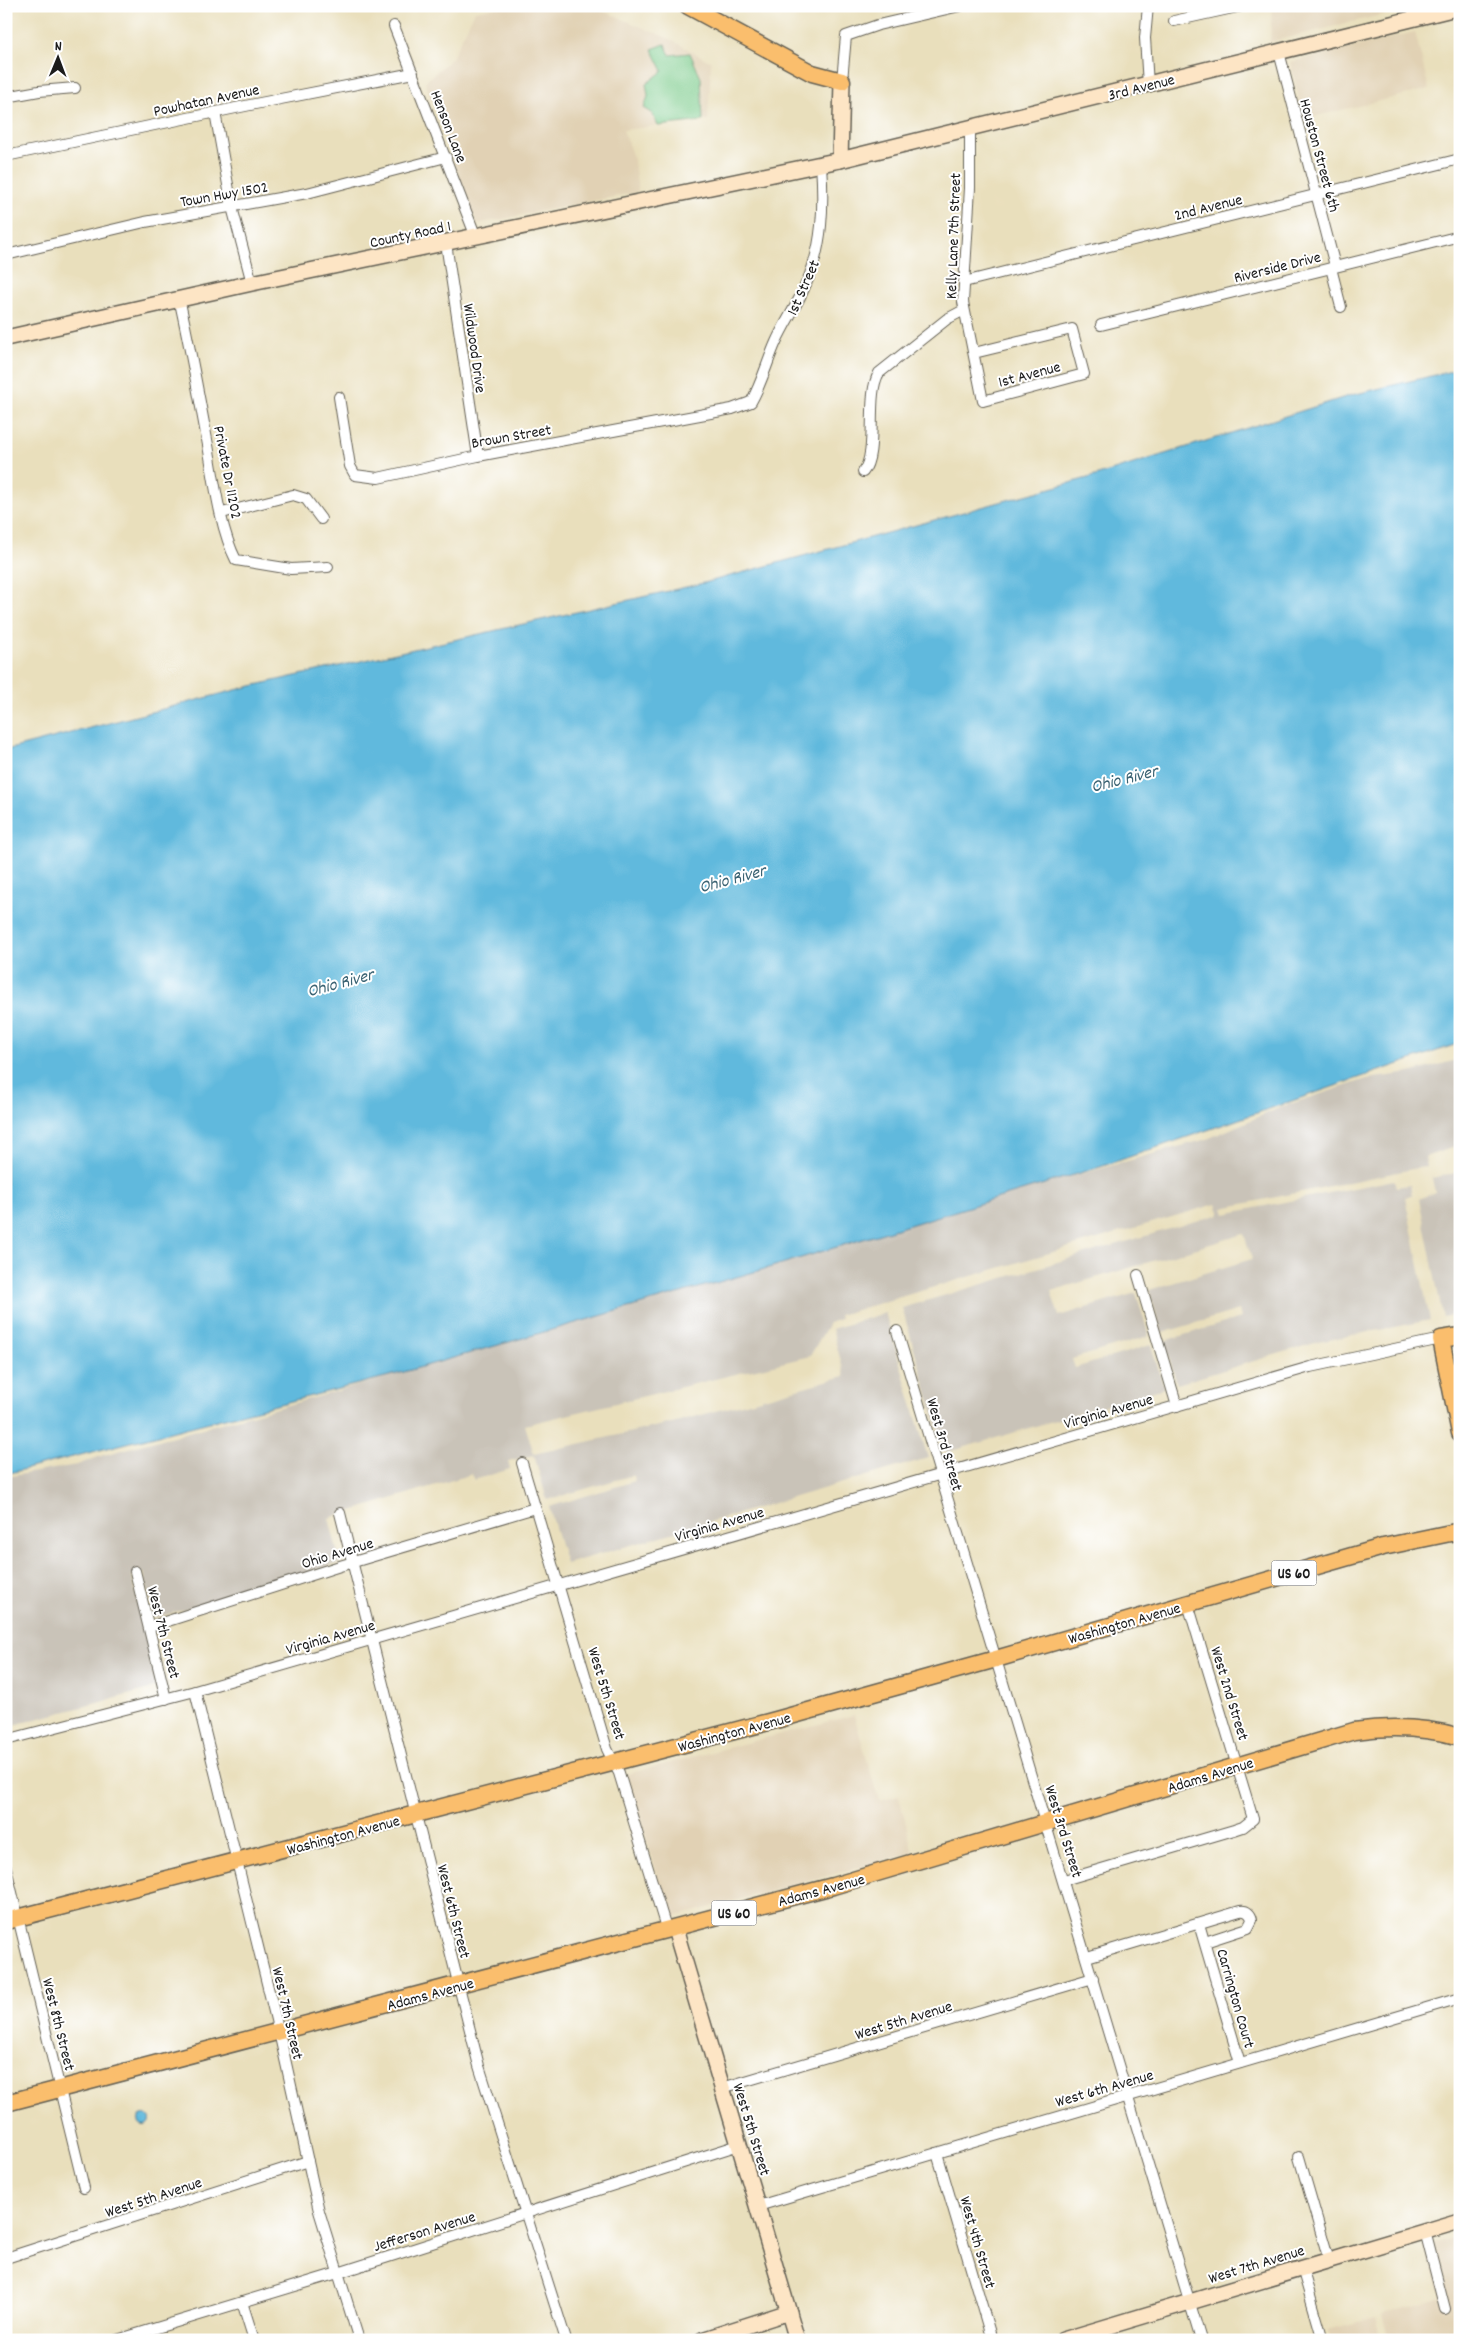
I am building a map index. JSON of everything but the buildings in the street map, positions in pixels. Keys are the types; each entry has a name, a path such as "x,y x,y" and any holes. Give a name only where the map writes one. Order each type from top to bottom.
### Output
{"main road":[{"path":"688,6 812,73 842,81"},
{"path":"1460,1336 1441,1340 1460,1432"},
{"name":"Washington Avenue","path":"12,1920 614,1763 996,1660 1387,1546 1460,1531"},
{"name":"Adams Avenue","path":"6,2103 671,1930 861,1878 1334,1736 1375,1728 1420,1729 1460,1736"}],"street":[{"path":"840,160 842,81 846,36 878,25 960,6"},
{"path":"1148,6 1145,65 1148,85"},
{"path":"1174,22 1242,6"},
{"name":"3rd Avenue","path":"821,164 970,129 1460,7"},
{"name":"Henson Lane","path":"394,26 476,237"},
{"name":"Houston Street 6th","path":"1280,52 1333,267 1341,307"},
{"name":"Powhatan Avenue","path":"6,156 413,73"},
{"path":"6,97 39,91 75,88"},
{"path":"216,112 232,207 252,283"},
{"name":"Kelly Lane 7th Street","path":"970,129 970,188 964,310 983,401"},
{"name":"Town Hwy 1502","path":"6,255 145,222 307,193 446,157"},
{"name":"2nd Avenue","path":"964,282 1460,159"},
{"name":"County Road 1","path":"6,338 179,298 821,164"},
{"name":"1st Street","path":"751,402 758,390 776,342 802,294 813,268 822,222 821,164"},
{"name":"Riverside Drive","path":"1101,325 1460,236"},
{"name":"Wildwood Drive","path":"446,243 478,456"},
{"name":"Private Dr 11202","path":"179,298 229,547 236,560 291,569 328,567"},
{"path":"863,472 867,466 872,434 875,381 879,373 947,318 964,310"},
{"name":"1st Avenue","path":"974,353 1072,329 1084,374 983,401"},
{"name":"Brown Street","path":"339,397 347,451 355,475 378,478 478,456 732,409 751,402"},
{"path":"222,513 293,495 306,498 321,519"},
{"path":"1138,1275 1177,1406"},
{"name":"West 3rd Street","path":"898,1331 1201,2340"},
{"name":"Virginia Avenue","path":"6,1740 195,1691 1328,1362 1441,1340"},
{"name":"West 5th Street","path":"522,1463 607,1749 619,1773 722,2088 797,2340"},
{"name":"Ohio Avenue","path":"149,1627 535,1508"},
{"name":"West 6th Street","path":"340,1513 414,1815 479,2066 566,2340"},
{"name":"West 7th Street","path":"135,1572 166,1698"},
{"name":"West 2nd Street","path":"1064,1880 1234,1830 1243,1827 1253,1819 1188,1604"},
{"name":"West 7th Street","path":"195,1691 279,2032 319,2211 359,2340"},
{"name":"West 8th Street","path":"6,1868 12,1920 60,2089 84,2188"},
{"name":"Carrington Court","path":"1087,1957 1243,1911 1248,1912 1252,1917 1252,1923 1248,1928 1205,1942"},
{"name":"Carrington Court","path":"1199,1924 1240,2063"},
{"name":"West 5th Avenue","path":"722,2088 1093,1978"},
{"name":"West 6th Avenue","path":"758,2206 1460,1998"},
{"name":"Jefferson Avenue","path":"119,2339 338,2273 739,2145"},
{"name":"West 4th Street","path":"937,2153 992,2340"},
{"path":"1299,2157 1330,2260"},
{"name":"West 5th Avenue","path":"6,2258 308,2161"},
{"name":"West 7th Avenue","path":"1063,2340 1098,2335 1190,2302 1460,2221"},
{"path":"1425,2231 1445,2309"},
{"path":"1302,2268 1323,2340"},
{"path":"242,2302 254,2340"},
{"path":"702,2340 789,2312"}],"shaded area":[{"path":"505,6 591,6 670,39 711,62 708,120 623,130 634,160 638,192 477,224 425,82 452,58 475,11"},
{"path":"1272,6 1418,6 1270,42"},
{"path":"1415,32 1429,89 1304,119 1290,62"},
{"path":"1460,1059 1460,1145 1425,1157 1427,1166 1223,1208 1225,1214 1394,1180 1396,1187 1410,1185 1412,1195 1405,1197 1430,1320 1318,1342 1177,1384 1164,1341 1241,1318 1239,1310 1162,1333 1149,1290 1252,1259 1244,1234 1051,1291 1059,1316 1136,1293 1149,1336 1072,1359 1075,1368 1151,1345 1164,1388 945,1453 902,1308 1220,1214 1216,1204 839,1315 840,1319 829,1323 810,1356 525,1425 534,1454 672,1423 845,1376 832,1329 885,1313 928,1458 566,1564 549,1507 635,1481 633,1475 547,1500 534,1455 508,1461 510,1469 474,1480 472,1474 329,1518 340,1563 155,1618 144,1573 132,1576 158,1687 6,1727 6,1477 77,1465 104,1455 324,1395 768,1268 1041,1185 1207,1139 1284,1106 1367,1079 1410,1073"},
{"path":"1460,1172 1460,1313 1443,1317 1419,1199 1435,1192 1432,1178"},
{"path":"854,1715 879,1801 899,1796 913,1853 670,1918 627,1774"},
{"path":"1460,2236 1460,2340 1390,2340 1383,2314 1441,2297 1425,2246"},
{"path":"1376,2317 1381,2334 1361,2340 1332,2340 1329,2330"}],"green space":[{"path":"665,44 670,55 690,53 701,78 703,121 658,126 652,113 644,108 648,96 646,84 663,71 652,49"}],"water":[{"name":"Ohio River","path":"1460,369 1460,1043 1100,1167 768,1268 397,1374 6,1474 6,750 247,687 708,582 1095,476 1352,395"},
{"path":"142,2115 146,2115 149,2120 148,2124 142,2125 139,2122 139,2118"}]}
